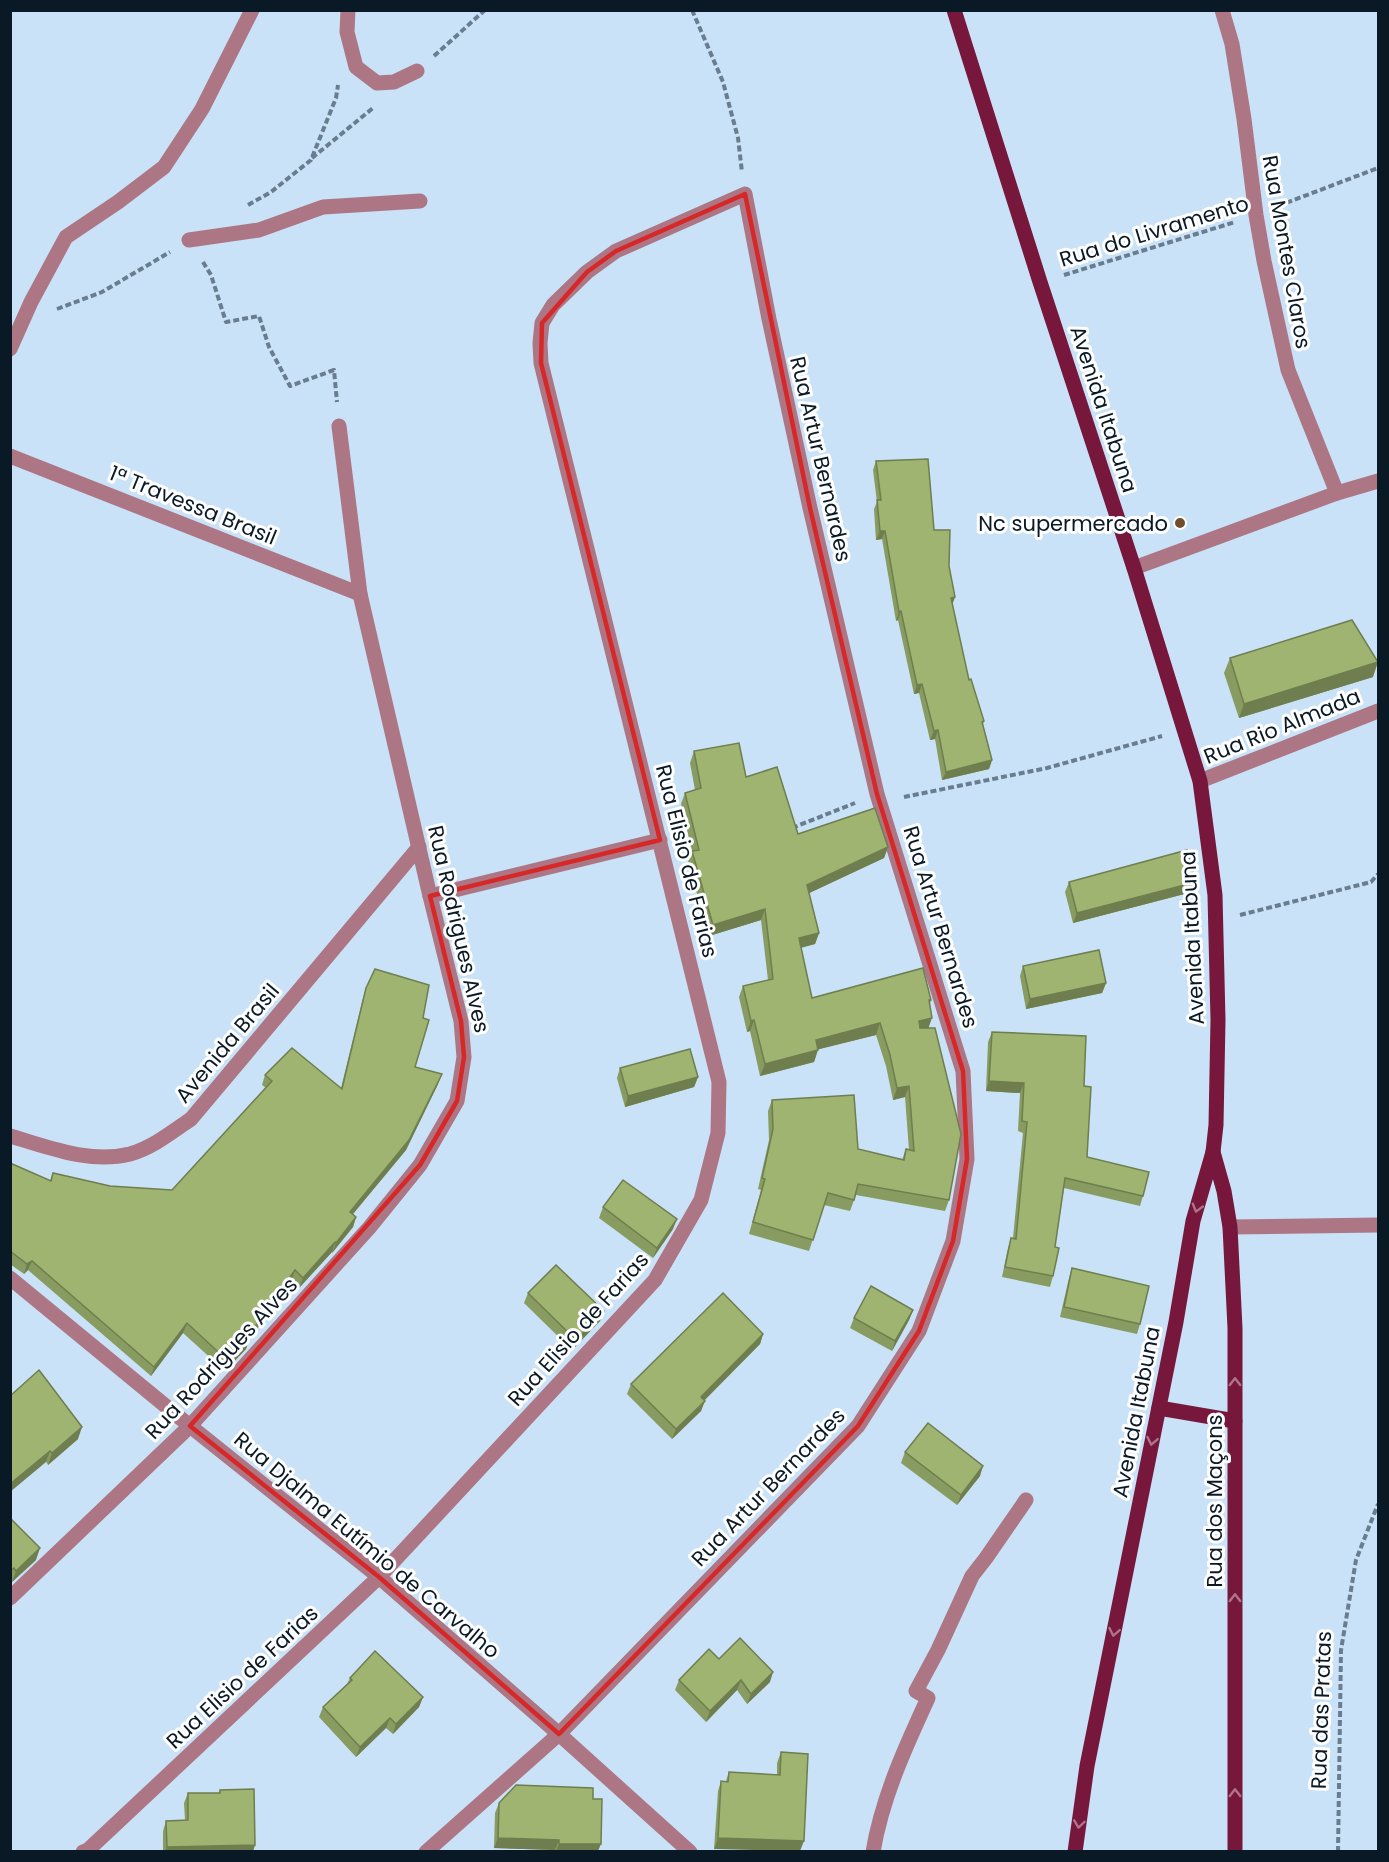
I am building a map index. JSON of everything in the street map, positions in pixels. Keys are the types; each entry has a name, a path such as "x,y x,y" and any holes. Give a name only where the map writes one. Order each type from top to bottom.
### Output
{"main road":[{"name":"Avenida Itabuna","path":"954,10 1134,568 1200,781 1215,895 1218,1020 1213,1152 1193,1221 1159,1408 1087,1766 1075,1851"},
{"name":"Rua dos Maçons","path":"1213,1152 1224,1191 1230,1227 1235,1328 1234,1851"},
{"path":"1159,1408 1235,1420"}],"street":[{"path":"10,349 66,237 164,167 202,110 252,10"},
{"path":"348,10 347,32 356,67 377,84 394,82 417,71"},
{"name":"Rua Montes Claros","path":"1222,10 1232,44 1264,261 1288,370 1337,493"},
{"name":"Rua Elisio de Farias","path":"91,1851 379,1576 655,1280 701,1200 718,1133 719,1082 541,363 540,343 542,323 554,305 587,272 616,251 745,194"},
{"name":"Rua Artur Bernardes","path":"426,1851 560,1734 858,1426 919,1331 953,1241 967,1159 963,1071 878,798 810,508 769,319 745,194"},
{"path":"189,240 259,230 322,207 420,201"},
{"name":"Rua Rodrigues Alves","path":"10,1598 190,1426 369,1228 420,1166 457,1101 464,1057 461,1021 360,594 339,426"},
{"name":"1ª Travessa Brasil","path":"10,456 360,594"},
{"path":"1134,568 1337,493 1378,481"},
{"name":"Rua Rio Almada","path":"1200,781 1378,711"},
{"path":"430,896 660,840"},
{"name":"Avenida Brasil","path":"10,1136 83,1156 106,1157 131,1153 156,1142 190,1119 419,847"},
{"path":"1230,1227 1378,1225"},
{"name":"Rua Djalma Eutímio de Carvalho","path":"10,1278 190,1426 379,1576 690,1851"},
{"path":"873,1851 877,1826 896,1770 928,1698 916,1691 938,1650 972,1576 1026,1500"}],"path":[{"path":"417,71 484,10"},
{"path":"692,10 723,82 738,138 745,194"},
{"path":"311,160 336,98 340,76"},
{"path":"243,207 271,192 382,101"},
{"name":"Rua do Livramento","path":"1040,282 1256,215 1378,168"},
{"path":"22,322 102,292 189,240 211,275 226,322 259,316 269,347 290,386 334,370 339,426"},
{"path":"789,830 878,798 1047,768 1184,730"},
{"path":"1216,921 1371,882 1378,874"},
{"name":"Rua das Pratas","path":"1338,1851 1341,1650 1356,1560 1378,1504"}],"highlighted area":[{"path":"745,194 810,508 877,794 963,1071 967,1159 953,1241 919,1331 858,1426 559,1734 379,1577 190,1426 420,1165 457,1101 464,1057 461,1021 430,896 660,840 541,363 542,323 587,272 616,251"}],"building":[{"path":"928,459 934,530 950,530 949,566 955,597 951,598 969,680 971,679 984,721 982,722 992,760 946,772 938,730 934,731 922,684 917,685 901,611 899,612 885,531 880,531 877,500 881,500 876,461"},
{"path":"1352,620 1378,662 1244,704 1230,658"},
{"path":"739,743 746,777 777,767 798,834 875,808 888,847 807,885 819,933 799,938 812,998 923,968 931,1000 929,1000 932,1018 919,1021 920,1028 935,1028 961,1134 949,1200 858,1184 854,1200 828,1193 813,1240 753,1222 765,1179 762,1178 773,1129 772,1100 854,1095 858,1149 904,1160 906,1149 914,1151 909,1086 897,1088 880,1023 816,1040 818,1050 765,1064 754,1020 751,1021 743,986 773,979 765,909 713,925 692,851 699,850 685,793 701,788 694,751"},
{"path":"1187,850 1196,882 1077,913 1069,882"},
{"path":"1099,950 1106,983 1030,999 1023,966"},
{"path":"375,969 429,985 423,1018 429,1020 415,1067 442,1074 409,1140 350,1212 356,1217 336,1243 303,1278 295,1270 247,1338 249,1339 228,1361 187,1323 154,1367 32,1261 27,1264 10,1251 10,1163 51,1181 53,1173 110,1186 172,1190 272,1081 265,1075 292,1048 342,1089 366,988"},
{"path":"992,1032 1086,1036 1084,1086 1091,1087 1087,1157 1149,1172 1143,1196 1065,1178 1055,1247 1059,1248 1053,1276 1005,1267 1011,1238 1016,1239 1027,1122 1022,1121 1024,1083 989,1081"},
{"path":"690,1049 698,1077 628,1096 620,1068"},
{"path":"623,1180 677,1219 657,1248 603,1207"},
{"path":"556,1265 604,1311 576,1340 528,1293"},
{"path":"1072,1268 1149,1286 1140,1324 1064,1307"},
{"path":"871,1286 913,1310 895,1341 854,1318"},
{"path":"723,1293 763,1334 701,1397 705,1401 676,1429 631,1384"},
{"path":"39,1370 82,1427 10,1484 10,1396"},
{"path":"928,1423 983,1466 961,1495 905,1452"},
{"path":"10,1518 40,1548 16,1571 14,1568 10,1571"},
{"path":"740,1638 773,1672 751,1694 741,1680 710,1711 679,1680 709,1649 719,1659"},
{"path":"375,1651 423,1697 396,1724 390,1718 360,1747 323,1707 352,1680 350,1678"},
{"path":"781,1752 808,1754 804,1841 718,1838 721,1781 728,1782 729,1772 780,1775"},
{"path":"516,1785 593,1788 593,1799 602,1799 601,1844 559,1844 559,1840 498,1838 499,1803"},
{"path":"254,1789 255,1845 167,1847 166,1821 188,1820 188,1793 220,1793 220,1790"}],"place":[{"name":"Nc supermercado","path":"1180,523"}]}
